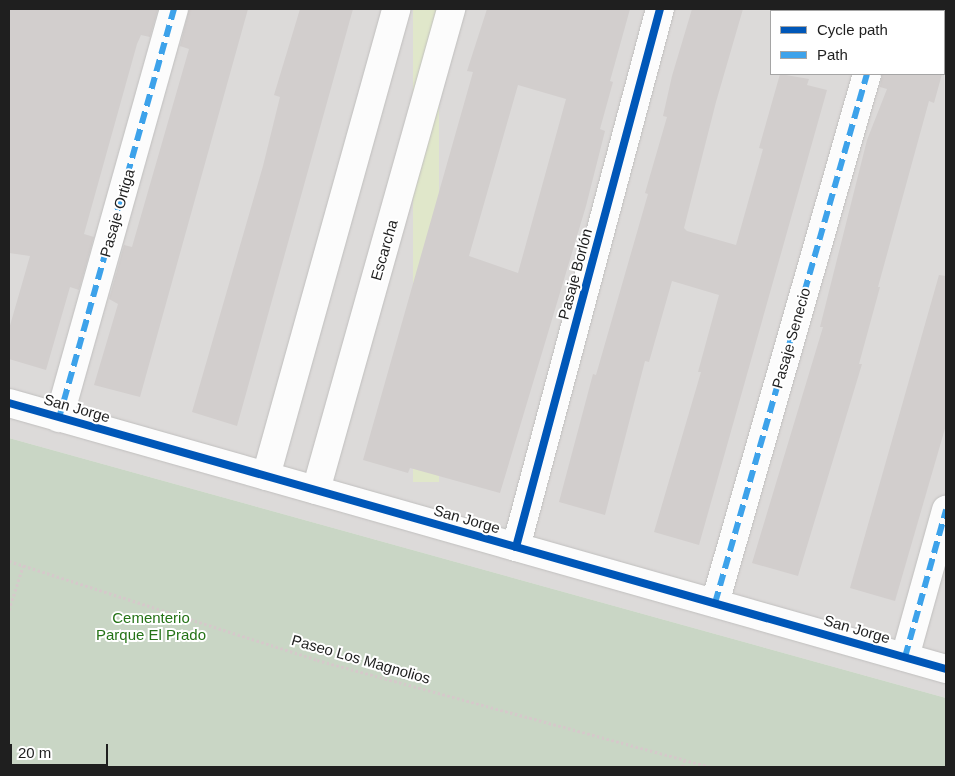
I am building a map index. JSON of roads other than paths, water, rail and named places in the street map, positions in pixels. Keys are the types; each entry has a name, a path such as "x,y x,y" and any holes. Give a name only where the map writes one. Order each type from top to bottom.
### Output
{"street":[{"name":"Pasaje Ortiga","path":"59,418 174,9"},
{"path":"266,476 396,9"},
{"name":"Escarcha","path":"316,490 451,9"},
{"name":"Pasaje Borlón","path":"516,547 660,9"},
{"name":"Pasaje Senecio","path":"715,603 867,75"},
{"name":"San Jorge","path":"9,403 946,669"},
{"path":"905,657 946,510"}],"park label":[{"name":"Cementerio Parque El Prado","path":"151,626"}]}
